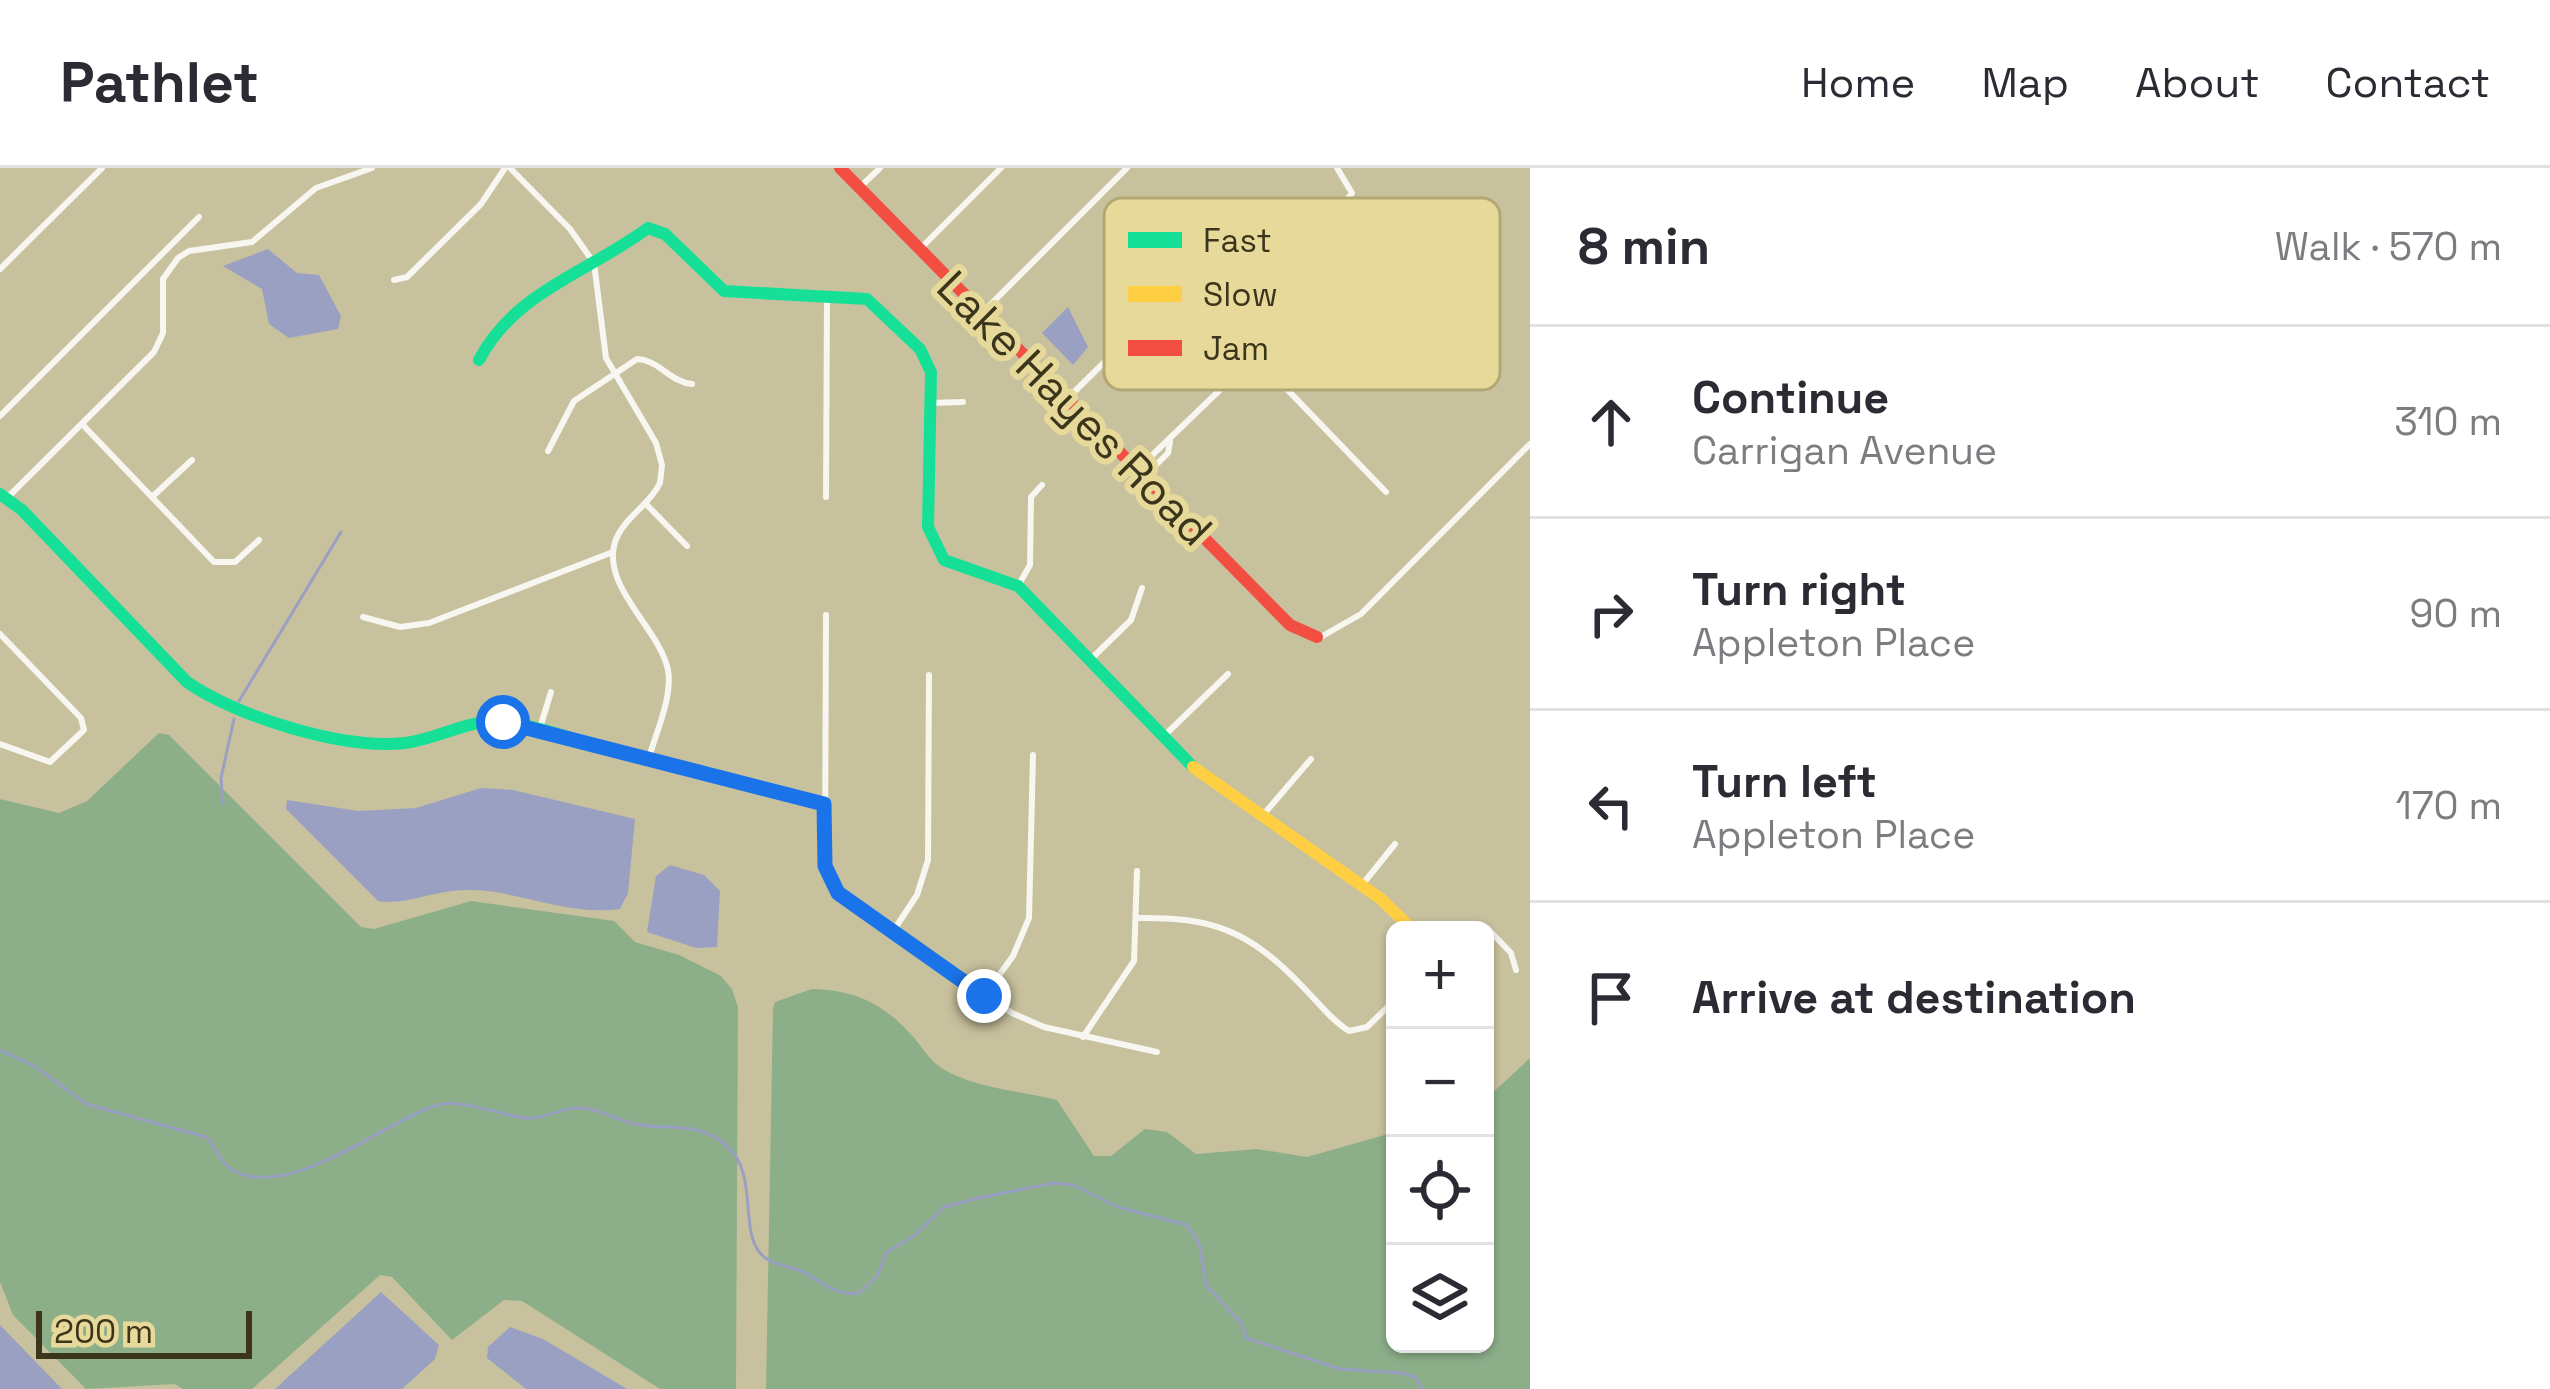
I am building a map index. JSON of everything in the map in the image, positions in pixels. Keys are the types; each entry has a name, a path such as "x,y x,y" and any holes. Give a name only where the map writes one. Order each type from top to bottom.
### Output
{"street":[{"path":"0,269 102,168"},
{"path":"372,168 316,188 252,242 189,251 178,258 161,290 159,343 4,496 187,682 217,703 362,745 409,742 490,722 824,804"},
{"path":"394,280 407,277 481,204 508,168 594,262 612,374 660,454 660,483 621,528 613,552 619,579 667,666 668,687 648,761"},
{"name":"Lake Hayes Road","path":"839,168 1290,626 1317,638"},
{"path":"860,188 880,168"},
{"path":"919,250 1001,168"},
{"path":"982,313 1127,168"},
{"path":"1337,168 1352,193 1348,198"},
{"path":"0,416 199,218"},
{"path":"479,360 487,343 532,296 656,228 724,292 867,299 920,349 931,372 928,527 936,550 954,567 1018,586 1202,776 1263,815 1311,856 1362,885 1403,921"},
{"path":"826,497 827,295"},
{"path":"548,451 574,401 645,358 680,383 692,384"},
{"path":"1066,399 1104,362"},
{"path":"1143,472 1144,464 1221,390"},
{"path":"1288,390 1386,492"},
{"path":"930,403 963,402"},
{"path":"82,424 222,566 235,562 259,540"},
{"path":"1317,638 1337,632 1361,614 1530,444"},
{"path":"152,497 192,460"},
{"path":"1018,586 1030,565 1031,497 1042,485"},
{"path":"646,503 687,546"},
{"path":"363,617 400,627 429,623 613,552"},
{"path":"1091,659 1131,620 1142,588"},
{"path":"826,615 824,804 829,880 848,903 984,996 1044,1027 1157,1052"},
{"path":"0,634 81,718 84,730 50,762 0,743"},
{"path":"1164,736 1228,674"},
{"path":"892,933 917,895 928,860 929,675"},
{"path":"539,731 551,692"},
{"path":"984,996 1013,956 1029,918 1033,754"},
{"path":"1263,815 1311,759"},
{"path":"1362,885 1395,844"},
{"path":"1083,1036 1134,962 1137,871"},
{"path":"1136,918 1205,921 1244,936 1274,957 1349,1031 1367,1027 1386,1009"},
{"path":"1494,935 1511,953 1516,970"}],"green space":[{"path":"159,733 169,735 361,927 374,929 471,901 614,921 635,942 679,955 721,976 738,1007 736,1389 660,1389 522,1301 504,1300 452,1340 392,1277 380,1275 252,1389 183,1389 175,1384 86,1389 13,1315 0,1282 0,799 59,813 87,801"},
{"path":"812,989 857,996 882,1009 933,1062 952,1074 1057,1100 1094,1156 1111,1156 1145,1129 1167,1132 1196,1154 1257,1149 1307,1157 1386,1135 1386,1353 1494,1353 1494,1092 1530,1058 1530,1389 766,1389 775,1002"}],"water":[{"path":"268,249 297,273 319,275 341,316 338,329 289,338 269,324 262,289 223,266"},
{"path":"1068,307 1088,347 1073,365 1042,333"},
{"path":"481,788 513,790 635,819 628,893 620,909 577,909 473,890 378,901 286,809 287,800 359,811 416,808"},
{"path":"670,865 704,875 720,891 717,947 696,948 647,932 656,876"},
{"path":"381,1292 439,1345 435,1359 402,1389 275,1389"},
{"path":"0,1325 62,1389 0,1389"},
{"path":"510,1327 543,1339 627,1389 526,1389 487,1358 488,1347"}],"waterway":[{"path":"239,701 341,532"},
{"path":"223,804 221,778 234,719"},
{"path":"0,1050 36,1067 86,1104 206,1137 234,1171 257,1177 309,1167 447,1103 526,1118 585,1108 631,1123 703,1132 726,1145 737,1158 758,1250 772,1262 845,1293 859,1293 877,1276 887,1252 915,1235 944,1207 1054,1183 1073,1185 1118,1207 1187,1225 1199,1243 1206,1285 1242,1324 1246,1338 1340,1369 1402,1373 1415,1377 1423,1389"}],"traffic: fast":[{"path":"479,360 512,316 648,228 665,234 724,291 867,299 920,349 931,372 928,527 944,560 1018,586 1193,767"},
{"path":"0,494 22,510 187,682 262,719 322,736 380,744 504,722 612,750"}],"traffic: slow":[{"path":"1193,767 1381,899 1404,921"}],"traffic: jam":[{"path":"840,168 1290,625 1317,637"},
{"path":"612,750 824,804"}],"route":[{"path":"503,722 775,796 824,804 825,866 838,893 984,996"}]}
